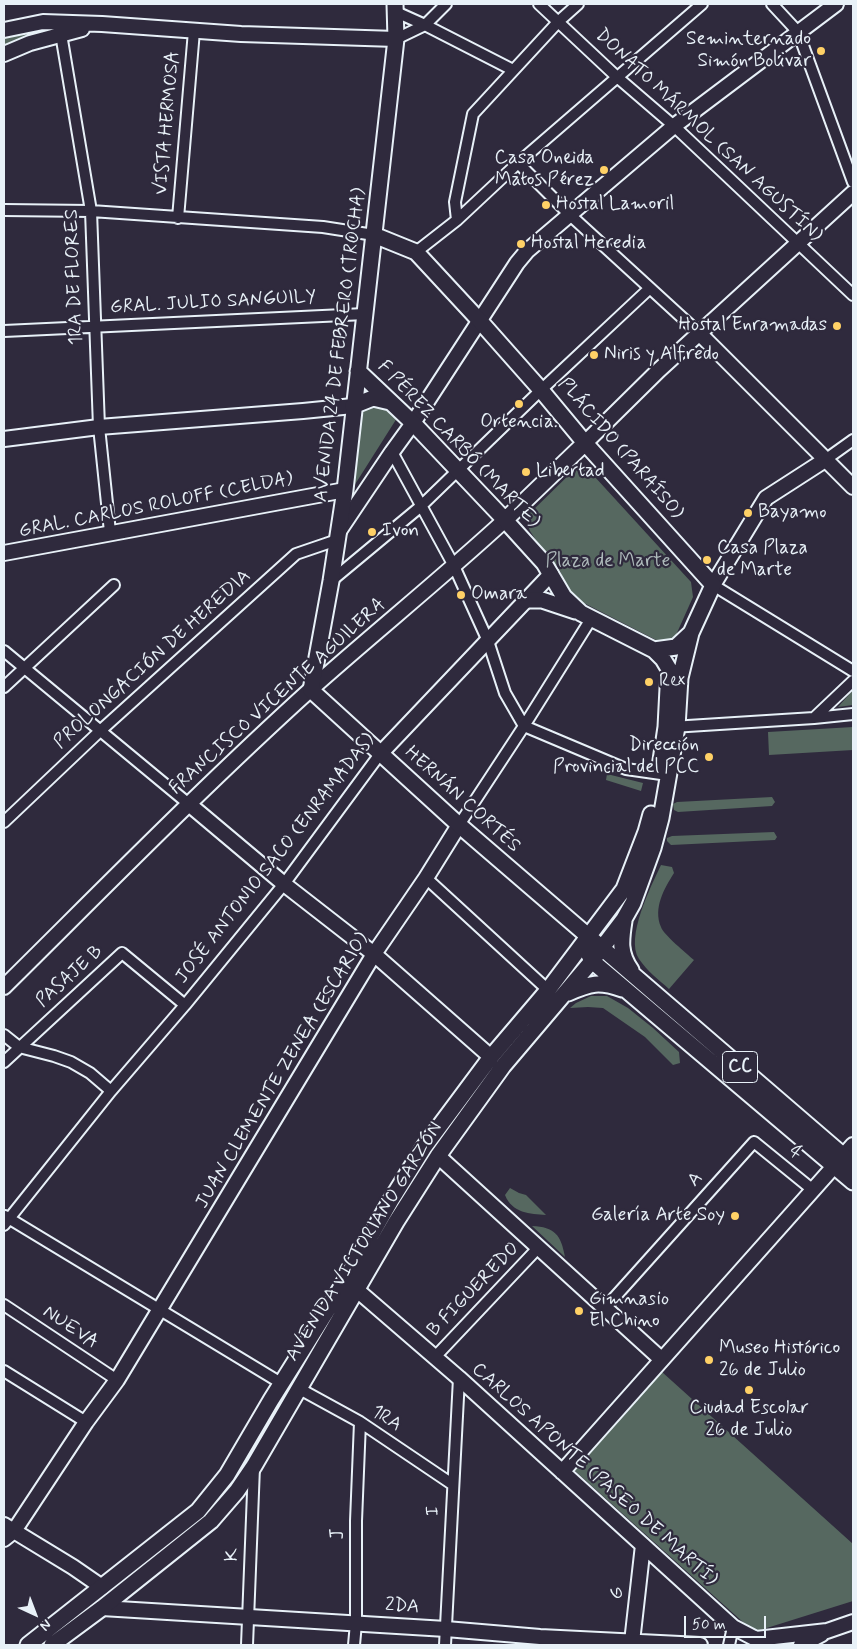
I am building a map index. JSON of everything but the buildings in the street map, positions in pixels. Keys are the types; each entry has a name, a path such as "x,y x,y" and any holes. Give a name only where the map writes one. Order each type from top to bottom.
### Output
{"main road":[{"name":"AVENIDA 24 DE FEBRERO (TROCHA)","path":"311,690 345,490 396,39 395,8"},
{"name":"PLÁCIDO (PARAÍSO)","path":"374,235 416,252 479,320 712,585"},
{"name":"F PÉREZ CARBÓ (MARTE)","path":"358,371 413,423 505,520 544,563 564,597 586,616 654,650"},
{"path":"353,406 373,398 391,402"},
{"name":"FRANCISCO VICENTE AGUILERA","path":"505,520 585,442"},
{"name":"AVENIDA VICTORIANO GARZÓN","path":"28,1645 198,1510 227,1475 424,1147 491,1057 548,990 624,889 649,825 663,775 680,678 691,633 712,585"},
{"path":"526,600 542,600 586,616"},
{"path":"654,650 676,647 691,633"},
{"name":"AVENIDA VICTORIANO GARZÓN","path":"654,650 663,658 669,669 672,727"},
{"name":"HERNÁN CORTÉS","path":"311,690 459,825 588,938 597,954"},
{"name":"AVENIDA VICTORIANO GARZÓN","path":"56,1643 211,1521 254,1466 396,1222 438,1156 504,1066 624,919 633,903 653,848 661,818 663,775"},
{"name":"CC","path":"624,919 621,941 624,961 636,978 846,1158 853,1182"},
{"path":"597,954 636,978"},
{"path":"597,954 633,994"},
{"path":"564,994 586,985 605,983 633,994"},
{"name":"CC","path":"633,994 846,1158"},
{"path":"254,1466 256,1438 268,1417 271,1400"},
{"path":"56,1643 67,1627 94,1606 99,1599 102,1587"}],"street":[{"path":"4,54 30,44 58,28 102,24 264,35 396,39 425,25 446,4"},
{"name":"DONATO MÁRMOL (SAN AGUSTÍN)","path":"539,4 617,77 674,126 853,295"},
{"path":"457,220 455,202 473,114 578,4"},
{"path":"416,252 457,220 518,163 702,4"},
{"path":"772,4 798,32 853,182"},
{"path":"338,535 479,320 527,251 674,126 836,4"},
{"path":"395,8 513,70"},
{"path":"4,30 43,22 58,28"},
{"name":"1RA DE FLORES","path":"58,28 91,211 99,427 110,532"},
{"name":"VISTA HERMOSA","path":"178,218 194,31"},
{"path":"518,163 569,214 699,333 853,487"},
{"path":"585,442 658,370 853,193"},
{"path":"4,210 91,211 323,227 374,235"},
{"path":"331,581 420,507 650,288"},
{"name":"GRAL. JULIO SANGUILY","path":"4,331 365,314"},
{"path":"4,439 99,427 353,406"},
{"path":"712,585 766,498 853,440"},
{"path":"392,452 420,507 454,566 488,641 505,694 524,726 626,769 663,775"},
{"name":"GRAL. CARLOS ROLOFF (CELDA)","path":"4,553 345,490"},
{"name":"FRANCISCO VICENTE AGUILERA","path":"4,987 190,804 311,690 505,520"},
{"name":"PROLONGACIÓN DE HEREDIA","path":"4,822 100,731 296,554 338,535"},
{"name":"JOSÉ ANTONIO SACO (ENRAMADAS)","path":"5,1220 284,884 380,754 551,574"},
{"path":"4,686 114,585"},
{"name":"PLÁCIDO (PARAÍSO)","path":"712,585 853,671"},
{"name":"JUAN CLEMENTE ZENEA (ESCARIO)","path":"7,1531 117,1380 374,954 426,878 524,726 586,616"},
{"path":"4,652 190,804 284,884 374,954 491,1057"},
{"path":"814,718 853,681"},
{"path":"672,727 853,714"},
{"path":"426,878 548,990"},
{"name":"PASAJE B","path":"4,1062 122,953 185,1005"},
{"path":"4,1035 19,1047 71,1062 90,1073 111,1091"},
{"name":"4","path":"754,1142 812,1190"},
{"name":"A","path":"605,1308 754,1142"},
{"path":"438,1156 661,1359"},
{"path":"562,1472 812,1190 846,1158"},
{"path":"5,1220 281,1383"},
{"name":"B FIGUEREDO","path":"435,1357 538,1248"},
{"name":"CARLOS APONTE (PASEO DE MARTÍ)","path":"357,1290 459,1378 733,1628 756,1639 827,1631 853,1622"},
{"name":"NUEVA","path":"4,1305 117,1380"},
{"path":"4,1371 86,1422"},
{"name":"I","path":"446,1645 452,1484 459,1378"},
{"name":"1RA","path":"298,1388 360,1422 452,1484"},
{"name":"J","path":"354,1645 360,1422"},
{"name":"K","path":"247,1645 254,1466"},
{"path":"7,1531 73,1567 102,1587"},
{"name":"G","path":"632,1644 642,1545"},
{"name":"2DA","path":"102,1608 446,1629 540,1641 700,1645"},
{"path":"730,1645 733,1628"},
{"path":"801,1645 827,1631"},
{"path":"824,1645 827,1631"}],"green space":[{"path":"30,30 34,35 4,50 4,36"},
{"path":"361,405 382,406 397,418 354,486"},
{"name":"Plaza de Marte","path":"584,465 691,582 693,597 676,635 670,640 658,641 578,600 569,590 558,567 545,554 530,531 527,524 530,513 577,467"},
{"path":"853,690 853,705 838,707"},
{"path":"853,727 853,750 769,755 768,732"},
{"path":"607,774 643,783 641,791 606,780"},
{"path":"772,797 775,802 772,806 678,812 674,810 673,804 677,802"},
{"path":"774,832 777,837 775,840 671,845 667,841 667,838 672,836"},
{"path":"661,865 672,867 674,873 663,892 659,906 658,913 661,927 670,939 694,960 669,989 639,959 635,938 641,912"},
{"path":"591,996 607,996 628,1008 679,1052 680,1063 673,1065 645,1037 603,1008 570,1008"},
{"path":"510,1188 526,1195 546,1215 528,1213 512,1206 505,1195"},
{"path":"532,1226 546,1228 556,1234 565,1257"},
{"path":"662,1372 853,1544 853,1601 754,1632 574,1470"}],"place":[{"name":"Seminternado Simón Bolivar","path":"821,51"},
{"name":"Casa Oneida Matos Pérez","path":"604,170"},
{"name":"Hostal Lamoril","path":"546,205"},
{"name":"Hostal Heredia","path":"521,244"},
{"name":"Hostal Enramadas","path":"837,326"},
{"name":"Niris y Alfredo","path":"594,355"},
{"name":"Ortencia.","path":"519,404"},
{"name":"Libertad","path":"526,472"},
{"name":"Bayamo","path":"748,513"},
{"name":"Ivon","path":"372,532"},
{"name":"Casa Plaza de Marte","path":"707,560"},
{"name":"Omara","path":"461,595"},
{"name":"Rex","path":"649,682"},
{"name":"Dirección Provincial del PCC","path":"709,757"},
{"name":"Galería Arte Soy","path":"735,1216"},
{"name":"Gimnasio El Chino","path":"579,1311"},
{"name":"Museo Histórico 26 de Julio","path":"709,1360"},
{"name":"Ciudad Escolar 26 de Julio","path":"749,1390"}]}
